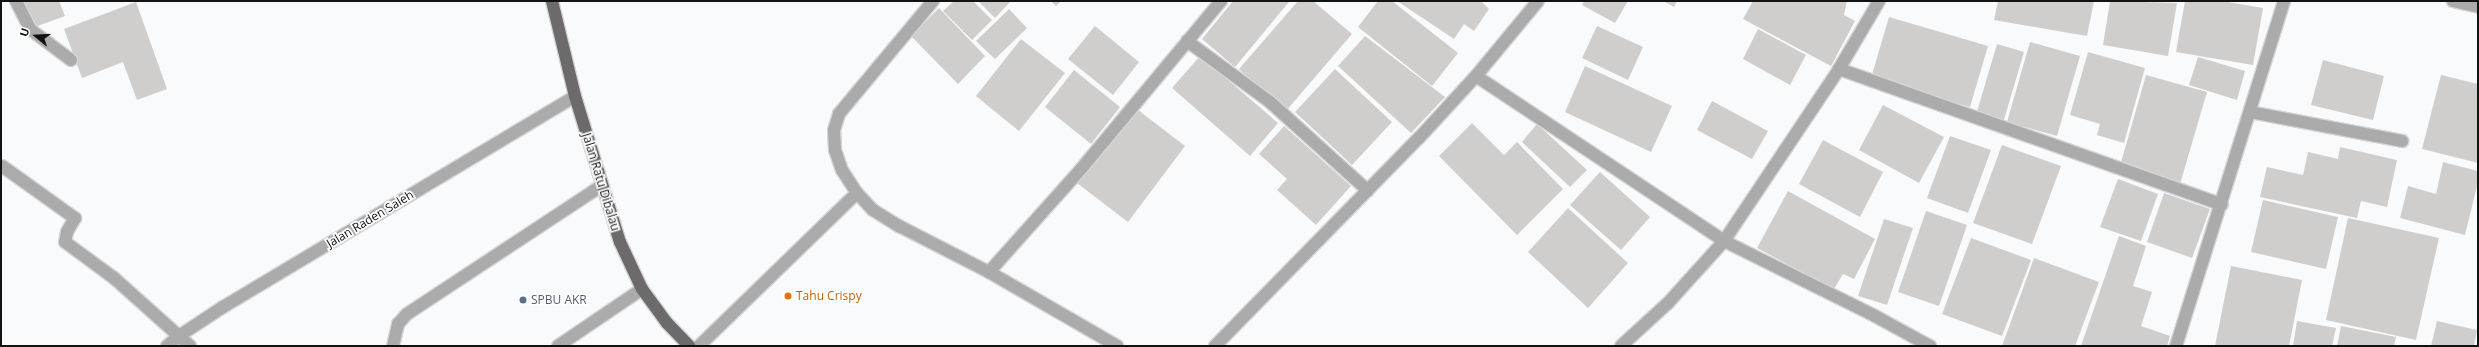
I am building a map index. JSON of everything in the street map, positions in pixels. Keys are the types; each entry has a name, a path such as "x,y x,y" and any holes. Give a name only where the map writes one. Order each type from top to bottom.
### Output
{"main road":[{"name":"Jalan Ratu Dibalau","path":"552,1 575,96 601,186 620,242 642,289 667,322 689,346"}],"street":[{"path":"16,1 31,30 72,60"},
{"path":"933,1 839,114 834,130 835,150 842,170 857,193 873,210 899,226 988,272 1117,346"},
{"path":"988,272 1082,169 1186,41 1221,1"},
{"path":"1215,346 1368,191 1476,76 1538,1"},
{"path":"1621,346 1668,303 1724,242 1839,69 1880,1"},
{"path":"2176,346 2222,205 2284,1"},
{"path":"2453,1 2478,7"},
{"path":"1186,41 1270,102 1368,191"},
{"path":"1839,69 2222,205"},
{"path":"1476,76 1724,242 1875,316 1930,346"},
{"name":"Jalan Raden Saleh","path":"168,346 179,336 575,96"},
{"path":"2250,112 2402,141"},
{"path":"2,166 75,218 67,232 65,242 114,278 190,346"},
{"path":"393,346 398,324 407,314 601,186"},
{"path":"699,346 857,193"},
{"path":"558,346 642,289"}],"building":[{"path":"22,1 59,1 65,16 32,28"},
{"path":"954,1 973,1 992,20 972,40 943,11"},
{"path":"978,1 1011,1 995,18"},
{"path":"1051,1 1061,1 1056,6"},
{"path":"1233,1 1289,2 1235,67 1202,39"},
{"path":"1298,1 1313,1 1352,34 1286,111 1239,69"},
{"path":"1378,1 1392,1 1458,53 1432,86 1358,27"},
{"path":"1397,1 1481,1 1489,9 1474,31 1464,24 1454,39"},
{"path":"1584,1 1628,1 1615,23 1582,5"},
{"path":"1663,1 1677,1 1674,7"},
{"path":"1753,1 1847,1 1844,15 1855,21 1831,66 1743,19"},
{"path":"1998,1 2094,1 2087,36 1994,20"},
{"path":"2110,1 2177,3 2168,56 2103,45"},
{"path":"2185,1 2222,1 2263,8 2253,65 2176,52"},
{"path":"136,2 167,89 137,100 123,62 82,78 64,29"},
{"path":"939,8 985,56 958,84 911,36"},
{"path":"1009,9 1027,28 995,59 976,41"},
{"path":"1889,17 1988,46 1970,107 1871,78"},
{"path":"1095,26 1139,62 1113,95 1068,59"},
{"path":"1597,26 1643,47 1628,80 1582,58"},
{"path":"1758,29 1806,55 1790,85 1743,59"},
{"path":"1365,36 1445,97 1411,133 1338,66"},
{"path":"1021,39 1065,73 1019,131 976,96"},
{"path":"2030,42 2080,56 2057,136 2007,122"},
{"path":"1997,44 2024,52 2003,123 1976,115"},
{"path":"2088,52 2145,68 2124,143 2097,135 2100,124 2070,115"},
{"path":"1200,56 1278,123 1250,156 1172,88"},
{"path":"2198,57 2245,71 2237,100 2189,85"},
{"path":"2323,60 2384,76 2373,120 2311,105"},
{"path":"1585,66 1672,106 1651,152 1565,112"},
{"path":"1335,69 1392,122 1352,165 1295,112"},
{"path":"1074,70 1120,107 1091,144 1045,107"},
{"path":"2146,75 2207,92 2180,184 2120,166"},
{"path":"2441,75 2478,84 2478,163 2422,149"},
{"path":"1712,101 1768,131 1752,159 1697,130"},
{"path":"1883,105 1944,137 1919,183 1859,150"},
{"path":"1134,107 1185,146 1128,222 1077,183"},
{"path":"1472,123 1504,155 1517,142 1563,189 1517,235 1439,156"},
{"path":"1537,124 1587,170 1570,187 1522,142"},
{"path":"1284,126 1351,186 1316,225 1277,190 1287,179 1259,154"},
{"path":"1950,136 1991,150 1968,213 1927,198"},
{"path":"1823,140 1883,172 1860,217 1799,184"},
{"path":"2002,145 2061,166 2032,244 1973,223"},
{"path":"2340,147 2397,160 2387,207 2361,201 2357,218 2260,197 2267,167 2303,175 2308,152 2338,159"},
{"path":"2443,162 2478,171 2478,182 2465,235 2400,218 2408,186 2436,194"},
{"path":"1600,172 1650,217 1621,250 1570,205"},
{"path":"2118,179 2158,194 2141,241 2100,227"},
{"path":"1788,191 1875,239 1854,279 1843,274 1834,289 1757,248"},
{"path":"2164,193 2210,209 2192,258 2147,242"},
{"path":"2263,200 2338,217 2326,269 2251,252"},
{"path":"1568,208 1628,263 1588,308 1528,252"},
{"path":"1926,211 1967,225 1939,306 1898,292"},
{"path":"2348,218 2439,238 2416,340 2326,320"},
{"path":"1884,219 1913,228 1887,305 1858,296"},
{"path":"2119,236 2146,246 2133,286 2152,292 2141,326 2170,336 2167,346 2081,346"},
{"path":"1971,238 2031,260 2002,336 1942,314"},
{"path":"2034,258 2099,282 2075,346 2002,346"},
{"path":"2231,266 2302,280 2289,346 2215,346"},
{"path":"2297,321 2336,328 2332,346 2293,346"},
{"path":"2437,321 2477,330 2474,346 2431,346"},
{"path":"2341,326 2396,337 2394,346 2337,346"}],"place":[{"name":"Tahu Crispy","path":"788,296"},
{"name":"SPBU AKR","path":"523,300"}]}
